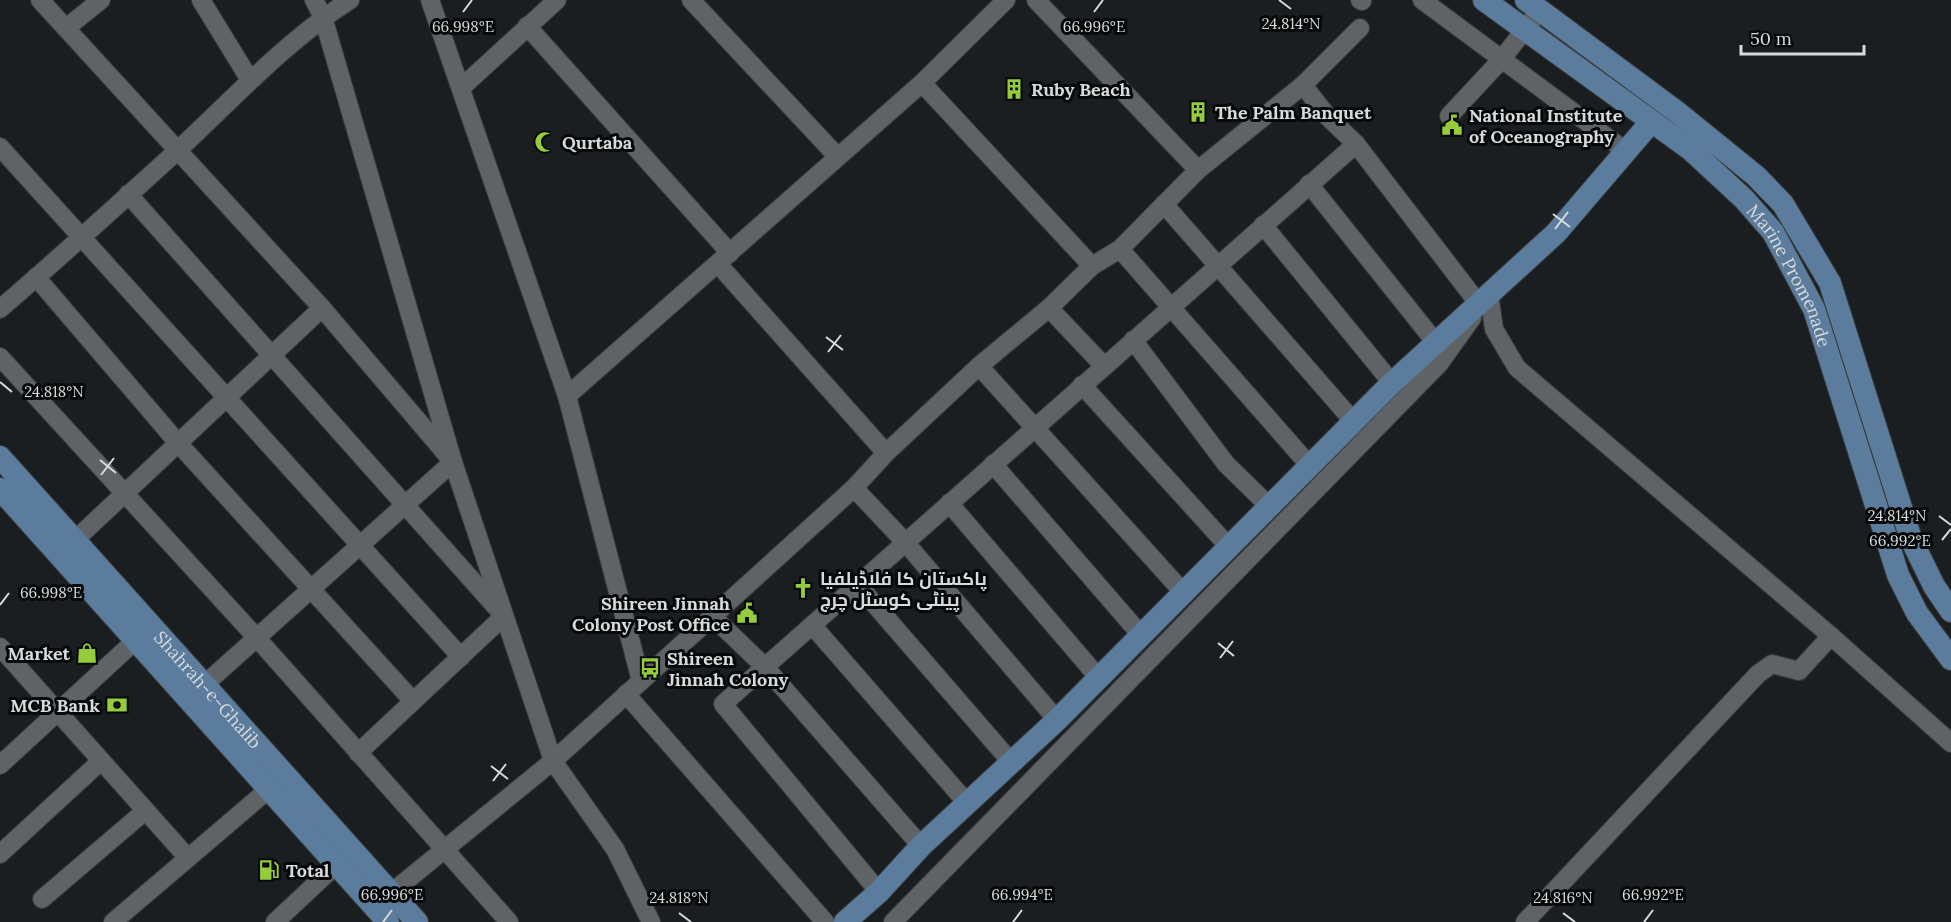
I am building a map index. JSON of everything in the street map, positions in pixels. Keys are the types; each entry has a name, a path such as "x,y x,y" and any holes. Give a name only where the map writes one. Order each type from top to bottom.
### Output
{"main road":[{"name":"Marine Promenade","path":"1484,0 1716,172 1773,232 1814,309 1898,575 1917,613 1951,659"},
{"name":"Marine Promenade","path":"1532,5 1677,112 1756,176 1783,204 1830,284 1911,539 1934,586 1951,611"},
{"path":"845,922 879,892 921,846 1057,720 1182,591 1230,548 1392,383 1556,233 1651,122"},
{"name":"Shahrah-e-Ghalib","path":"0,457 417,922"},
{"name":"Shahrah-e-Ghalib","path":"0,489 388,922"}],"street":[{"path":"40,0 179,149 322,308 453,462"},
{"path":"66,28 101,0"},
{"path":"201,0 250,80"},
{"path":"314,0 323,17 453,462 553,762 615,849 651,922"},
{"path":"0,309 179,149 250,80 323,17 350,0"},
{"path":"430,0 567,396 641,681"},
{"path":"461,88 557,0"},
{"path":"691,0 837,156"},
{"path":"567,396 922,83 1006,0"},
{"path":"1036,0 1198,170"},
{"path":"1422,0 1627,152"},
{"path":"1449,116 1502,59 1525,29 1532,5"},
{"path":"527,26 886,453"},
{"path":"391,893 553,762 854,488 886,453 979,366 1049,308 1092,266 1120,249 1198,170 1303,85 1360,28"},
{"path":"922,83 1092,266"},
{"path":"1303,85 1328,117 1356,144 1484,298 1494,329 1517,368 1831,636 1951,743"},
{"path":"879,892 723,704 1170,306 1356,144"},
{"path":"0,147 460,657"},
{"path":"1309,184 1436,343"},
{"path":"128,194 504,616"},
{"path":"1164,204 1354,422"},
{"path":"1263,225 1392,383"},
{"path":"1120,249 1310,466"},
{"path":"36,278 178,443 413,701"},
{"path":"893,922 1439,364 1484,298"},
{"path":"75,540 322,308"},
{"path":"1049,308 1104,366"},
{"path":"1133,340 1226,464 1269,507"},
{"path":"0,357 256,637 509,922"},
{"path":"979,366 1182,591"},
{"path":"1082,385 1230,548"},
{"path":"205,684 453,462"},
{"path":"993,464 1141,635"},
{"path":"854,488 905,542 1057,720"},
{"path":"949,503 1098,677"},
{"path":"857,585 1012,763"},
{"path":"358,753 504,616"},
{"path":"713,617 765,667 921,846"},
{"path":"812,625 967,804"},
{"path":"1525,922 1758,674 1772,664 1799,671 1831,636"},
{"path":"0,765 136,640"},
{"path":"1,652 188,858"},
{"path":"626,694 825,922"},
{"path":"0,854 101,761"},
{"path":"113,922 269,789"},
{"path":"42,899 146,811"},
{"path":"275,922 337,864"}],"place":[{"name":"Ruby Beach","path":"1014,89"},
{"name":"The Palm Banquet","path":"1198,112"},
{"name":"National Institute of Oceanography","path":"1452,125"},
{"name":"Qurtaba","path":"545,142"},
{"name":"پاکستان کا فلاڈیلفیا پینٹی کوسٹل چرچ","path":"803,588"},
{"name":"Shireen Jinnah Colony Post Office","path":"747,613"},
{"name":"Market","path":"87,653"},
{"name":"Shireen Jinnah Colony","path":"650,668"},
{"name":"MCB Bank","path":"117,705"},
{"name":"Total","path":"269,870"}]}
